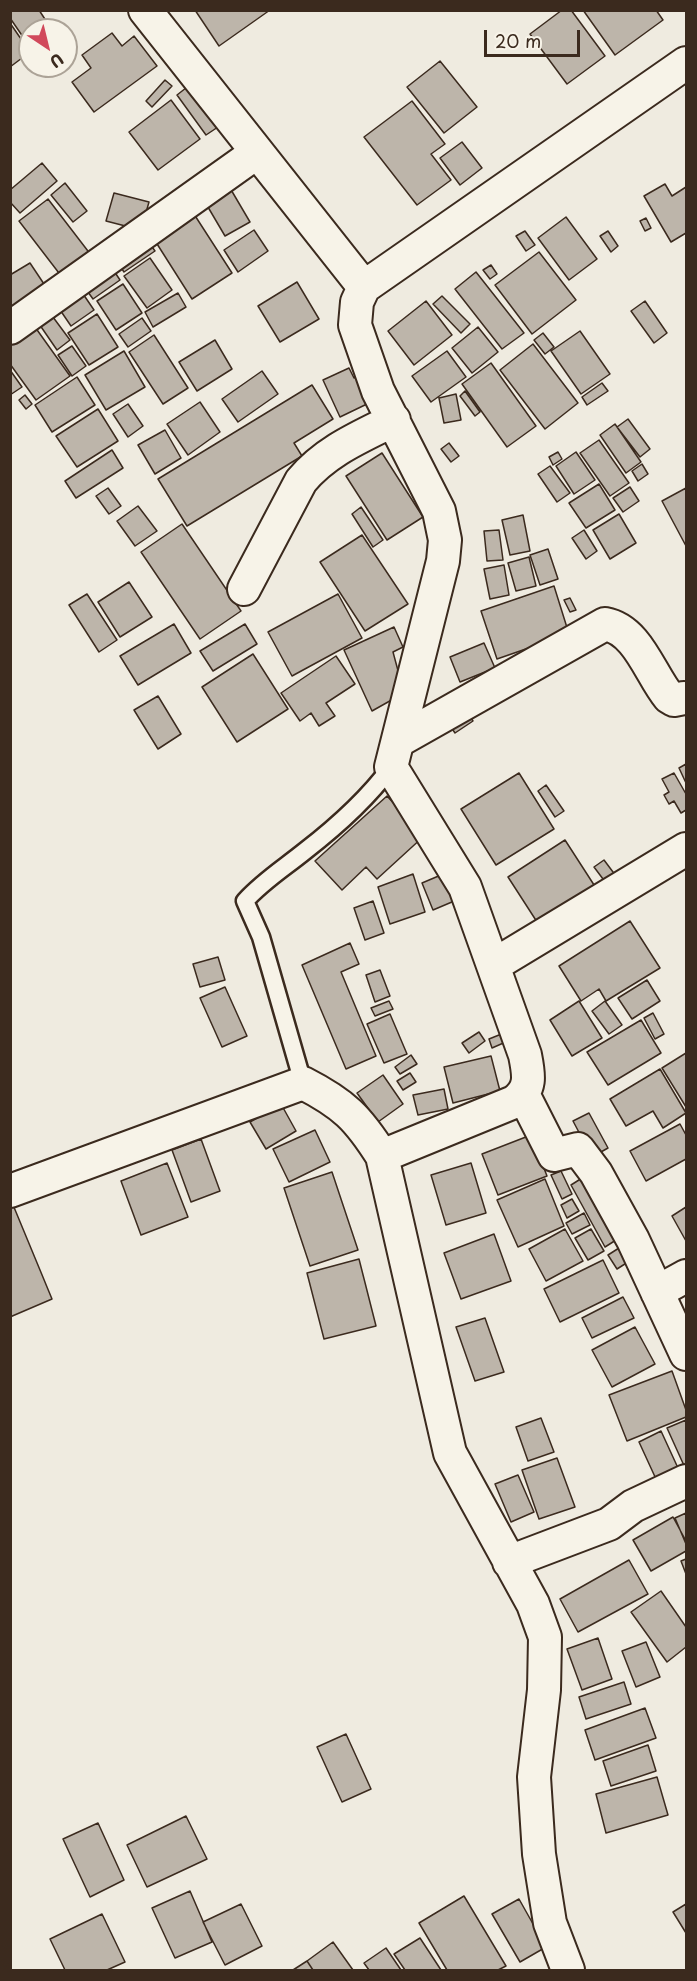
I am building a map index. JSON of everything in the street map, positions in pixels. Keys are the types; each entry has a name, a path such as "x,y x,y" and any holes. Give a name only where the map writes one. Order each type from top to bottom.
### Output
{"street":[{"path":"145,10 364,287"},
{"path":"382,1156 514,1102 523,1095 529,1084 525,1055 465,887 394,754 436,593 445,540 439,511 378,391 355,325 357,302 364,287 687,63"},
{"path":"10,327 18,325 184,202 256,153"},
{"path":"244,589 308,471 335,450 394,420"},
{"path":"394,754 605,624 616,626 628,634 669,697 674,700 686,697"},
{"path":"494,965 687,849"},
{"path":"10,1191 303,1083 332,1097 350,1111 382,1156 450,1453 533,1604 545,1637 544,1690 534,1777 539,1854 550,1923 568,1971"},
{"path":"523,1095 554,1155 581,1151 633,1240 687,1354"},
{"path":"657,1292 687,1276"},
{"path":"509,1562 609,1524 633,1506 687,1480"}],"lane":[{"path":"303,1083 261,937 245,901 265,879 305,851 377,786 394,754"}],"building":[{"path":"11,10 39,10 44,18 18,18 18,30 10,18"},
{"path":"195,10 270,10 219,46"},
{"path":"562,10 571,10 605,56 567,84 530,34"},
{"path":"583,10 656,10 663,20 615,55"},
{"path":"10,23 18,35 18,61 10,67"},
{"path":"112,33 122,46 134,36 157,66 94,112 72,82 91,68 82,55"},
{"path":"440,61 477,107 444,133 407,87"},
{"path":"165,80 172,86 152,107 146,101"},
{"path":"191,84 221,125 206,135 177,95"},
{"path":"171,100 200,139 158,170 129,132"},
{"path":"412,101 445,144 431,154 451,180 417,205 364,137"},
{"path":"462,142 482,168 460,185 440,158"},
{"path":"42,163 57,181 20,213 10,202 10,190"},
{"path":"65,183 87,211 73,222 51,195"},
{"path":"665,184 672,196 686,187 686,233 671,242 644,196"},
{"path":"230,188 250,222 225,236 205,202"},
{"path":"114,193 149,202 141,230 106,221"},
{"path":"48,199 91,255 62,277 19,221"},
{"path":"192,211 232,273 192,299 152,236"},
{"path":"566,217 597,259 569,280 538,238"},
{"path":"646,218 651,228 645,231 640,221"},
{"path":"254,230 268,251 238,272 224,250"},
{"path":"525,231 535,245 526,251 516,236"},
{"path":"608,231 618,246 611,252 600,236"},
{"path":"145,237 155,251 124,272 114,257"},
{"path":"539,252 576,300 532,334 495,285"},
{"path":"150,258 172,290 147,308 124,276"},
{"path":"30,263 46,287 10,310 10,275"},
{"path":"110,265 120,280 93,299 83,285"},
{"path":"491,265 497,274 490,279 483,270"},
{"path":"476,272 524,333 502,349 455,289"},
{"path":"297,282 319,319 280,342 258,306"},
{"path":"123,284 142,313 116,330 97,301"},
{"path":"79,288 94,310 71,326 56,304"},
{"path":"178,293 186,307 153,327 145,312"},
{"path":"442,296 470,324 461,333 433,304"},
{"path":"426,301 452,335 414,365 388,331"},
{"path":"645,301 667,333 654,343 631,311"},
{"path":"47,309 70,340 57,350 35,318"},
{"path":"97,314 118,347 89,365 68,333"},
{"path":"142,318 151,331 128,347 119,334"},
{"path":"35,327 70,376 36,400 10,364 10,345"},
{"path":"478,327 498,352 472,373 452,348"},
{"path":"580,331 610,374 581,394 551,351"},
{"path":"543,333 554,347 545,354 534,340"},
{"path":"154,335 188,388 163,404 129,352"},
{"path":"215,340 232,369 197,391 179,362"},
{"path":"533,344 578,403 545,429 500,370"},
{"path":"72,346 86,366 72,376 58,355"},
{"path":"124,351 145,387 106,410 85,375"},
{"path":"447,351 466,377 431,402 412,376"},
{"path":"491,363 536,426 507,447 462,384"},
{"path":"349,368 354,378 363,373 363,396 367,404 340,417 323,380"},
{"path":"10,370 22,387 10,395"},
{"path":"262,371 278,394 238,422 222,399"},
{"path":"77,377 95,405 52,432 35,405"},
{"path":"602,383 608,391 587,405 582,397"},
{"path":"312,385 333,419 294,443 302,456 187,526 158,479"},
{"path":"465,391 480,412 475,416 460,396"},
{"path":"456,394 461,420 444,423 439,398"},
{"path":"25,395 32,404 26,409 19,400"},
{"path":"200,402 220,432 188,455 167,424"},
{"path":"128,404 143,426 128,437 113,414"},
{"path":"98,409 118,441 77,467 56,436"},
{"path":"628,419 650,449 640,457 617,427"},
{"path":"615,424 641,462 626,473 600,435"},
{"path":"165,430 181,458 155,474 138,445"},
{"path":"599,440 629,483 610,496 580,453"},
{"path":"449,443 459,456 451,462 441,449"},
{"path":"112,450 123,468 76,498 65,481"},
{"path":"558,452 562,459 553,465 549,457"},
{"path":"576,452 595,480 574,494 556,466"},
{"path":"382,453 423,517 387,540 346,476"},
{"path":"642,464 648,474 638,481 632,471"},
{"path":"550,466 570,493 557,502 538,474"},
{"path":"599,484 615,510 586,528 569,503"},
{"path":"630,487 639,501 623,512 613,498"},
{"path":"108,488 121,506 109,514 96,496"},
{"path":"686,488 686,546 662,501"},
{"path":"138,506 157,531 135,546 117,521"},
{"path":"361,507 383,540 373,547 352,514"},
{"path":"619,514 636,543 610,559 593,530"},
{"path":"523,515 530,551 510,555 502,520"},
{"path":"182,524 241,611 200,639 141,552"},
{"path":"499,530 503,560 487,561 484,531"},
{"path":"584,530 597,551 586,559 572,538"},
{"path":"362,535 408,604 365,631 320,562"},
{"path":"548,549 558,579 540,585 530,555"},
{"path":"529,557 536,586 516,591 508,563"},
{"path":"504,565 509,595 490,599 484,569"},
{"path":"129,582 152,617 120,637 98,602"},
{"path":"554,586 569,634 497,659 481,611"},
{"path":"87,594 117,640 99,652 69,605"},
{"path":"338,594 362,638 292,676 268,632"},
{"path":"570,598 576,610 570,612 564,600"},
{"path":"174,624 191,653 138,685 120,656"},
{"path":"245,624 257,644 213,671 200,651"},
{"path":"394,627 403,647 393,652 404,693 372,711 344,650"},
{"path":"484,643 495,668 460,682 450,657"},
{"path":"253,654 288,709 237,742 202,687"},
{"path":"336,656 355,684 326,703 335,716 319,726 311,713 300,721 281,693"},
{"path":"158,696 181,734 158,749 134,710"},
{"path":"467,712 473,721 455,733 449,724"},
{"path":"686,764 686,783 679,768"},
{"path":"519,773 554,829 496,865 461,809"},
{"path":"674,773 686,794 686,810 681,813 674,801 669,804 664,795 669,792 662,779"},
{"path":"546,785 564,811 555,817 538,791"},
{"path":"387,796 424,836 377,879 366,867 342,890 315,861"},
{"path":"565,840 596,888 539,925 508,877"},
{"path":"604,860 616,876 606,883 594,867"},
{"path":"448,872 459,899 433,910 422,883"},
{"path":"413,874 425,912 390,924 378,887"},
{"path":"373,901 384,933 365,940 354,908"},
{"path":"630,921 660,968 606,1001 599,989 581,1001 559,966"},
{"path":"350,943 359,964 341,972 376,1056 346,1069 302,965"},
{"path":"218,957 225,980 200,987 193,964"},
{"path":"380,970 390,996 375,1002 366,975"},
{"path":"647,980 660,1001 632,1019 618,998"},
{"path":"225,987 247,1036 222,1047 200,998"},
{"path":"389,1001 393,1009 375,1016 371,1008"},
{"path":"579,1001 602,1038 572,1056 550,1020"},
{"path":"605,1001 622,1025 609,1034 592,1011"},
{"path":"653,1013 664,1034 655,1039 644,1018"},
{"path":"390,1014 407,1054 384,1063 367,1024"},
{"path":"641,1020 661,1053 608,1085 587,1052"},
{"path":"479,1032 485,1041 469,1053 462,1043"},
{"path":"504,1033 508,1041 492,1048 489,1039"},
{"path":"686,1053 686,1107 662,1068"},
{"path":"411,1055 417,1064 400,1074 395,1067"},
{"path":"491,1056 500,1091 453,1103 444,1067"},
{"path":"660,1069 686,1113 663,1128 653,1111 626,1126 610,1099"},
{"path":"410,1073 416,1082 403,1090 397,1081"},
{"path":"383,1075 403,1104 378,1122 357,1093"},
{"path":"444,1089 448,1109 418,1115 413,1095"},
{"path":"281,1104 296,1131 266,1149 250,1122"},
{"path":"589,1113 608,1148 592,1157 573,1121"},
{"path":"680,1124 686,1135 686,1159 646,1181 630,1151"},
{"path":"315,1130 330,1162 289,1182 273,1149"},
{"path":"531,1135 547,1176 498,1195 482,1154"},
{"path":"201,1139 220,1191 191,1202 172,1150"},
{"path":"167,1163 188,1217 141,1235 121,1181"},
{"path":"471,1163 486,1213 446,1225 431,1175"},
{"path":"561,1171 572,1194 562,1199 551,1175"},
{"path":"332,1172 358,1250 310,1266 284,1188"},
{"path":"590,1173 624,1235 605,1247 571,1185"},
{"path":"545,1179 564,1226 518,1247 497,1200"},
{"path":"572,1199 579,1211 567,1218 561,1205"},
{"path":"11,1200 52,1299 10,1317"},
{"path":"686,1207 686,1241 672,1216"},
{"path":"584,1213 590,1225 572,1234 566,1223"},
{"path":"565,1229 583,1261 546,1281 529,1249"},
{"path":"591,1229 604,1251 588,1260 575,1238"},
{"path":"494,1234 511,1281 461,1299 444,1253"},
{"path":"619,1248 628,1262 617,1269 608,1255"},
{"path":"359,1259 376,1326 324,1339 307,1273"},
{"path":"603,1260 619,1293 560,1322 544,1289"},
{"path":"623,1297 634,1318 592,1338 582,1318"},
{"path":"485,1318 504,1372 475,1381 456,1327"},
{"path":"635,1327 655,1364 612,1387 592,1350"},
{"path":"672,1371 686,1410 686,1417 627,1441 609,1395"},
{"path":"541,1418 554,1452 528,1461 516,1427"},
{"path":"686,1420 686,1470 667,1428"},
{"path":"661,1431 678,1468 656,1479 639,1442"},
{"path":"557,1458 575,1507 539,1519 522,1470"},
{"path":"518,1475 534,1512 511,1522 495,1484"},
{"path":"686,1513 686,1544 675,1518"},
{"path":"673,1517 686,1541 686,1551 651,1571 633,1540"},
{"path":"686,1559 686,1574 681,1561"},
{"path":"629,1560 648,1594 578,1632 560,1599"},
{"path":"661,1591 686,1627 686,1647 667,1662 631,1612"},
{"path":"598,1638 612,1679 582,1690 567,1649"},
{"path":"646,1642 660,1677 636,1687 622,1651"},
{"path":"624,1682 631,1704 586,1719 579,1697"},
{"path":"645,1708 656,1738 595,1760 585,1730"},
{"path":"346,1734 371,1789 342,1802 317,1747"},
{"path":"648,1745 656,1771 611,1786 603,1761"},
{"path":"657,1777 668,1815 606,1833 596,1794"},
{"path":"186,1816 207,1859 147,1887 127,1845"},
{"path":"98,1823 124,1880 90,1897 63,1839"},
{"path":"190,1891 212,1942 175,1958 152,1908"},
{"path":"464,1896 506,1966 498,1970 447,1970 419,1923"},
{"path":"519,1899 546,1947 520,1962 492,1914"},
{"path":"241,1904 262,1946 225,1965 203,1922"},
{"path":"686,1904 686,1933 673,1912"},
{"path":"102,1914 125,1962 107,1970 65,1970 50,1939"},
{"path":"420,1938 441,1970 405,1970 394,1954"},
{"path":"333,1942 353,1970 313,1970 307,1961"},
{"path":"386,1948 401,1970 369,1970 364,1963"},
{"path":"307,1961 313,1970 293,1970"}]}
